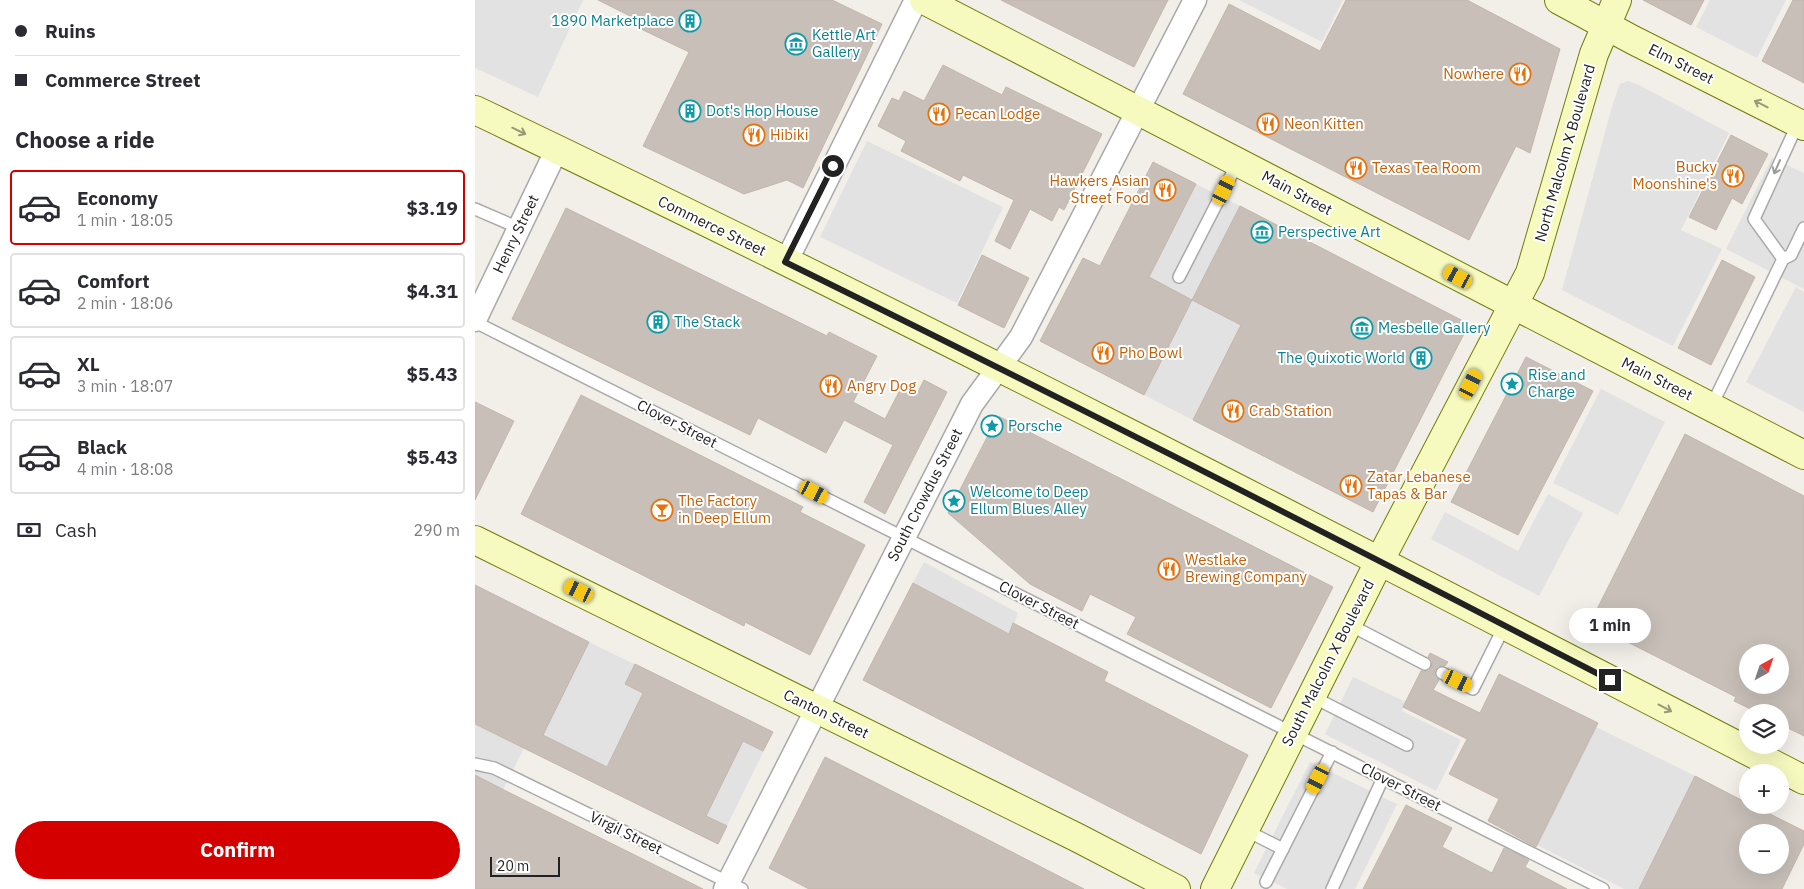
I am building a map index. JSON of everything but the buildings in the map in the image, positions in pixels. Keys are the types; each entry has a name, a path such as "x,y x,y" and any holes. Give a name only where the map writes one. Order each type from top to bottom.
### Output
{"main road":[{"name":"Main Street","path":"923,0 1804,455"},
{"name":"Elm Street","path":"1559,0 1801,125"},
{"name":"North Malcolm X Boulevard","path":"1513,305 1530,273 1594,54 1617,0"},
{"name":"Commerce Street","path":"475,110 999,367 1380,560 1804,780"},
{"name":"South Malcolm X Boulevard","path":"1215,889 1347,624 1513,305"},
{"name":"Canton Street","path":"475,540 1078,838 1176,889"}],"street":[{"path":"785,262 916,0"},
{"name":"South Crowdus Street","path":"732,887 817,709 972,404 1021,337 1195,0"},
{"name":"Henry Street","path":"475,321 557,149"}],"lane":[{"path":"1783,259 1754,219 1801,125"},
{"path":"1179,277 1238,162"},
{"path":"475,209 519,228"},
{"path":"1711,407 1783,259 1791,255 1804,228"},
{"name":"Clover Street","path":"475,321 1603,889"},
{"path":"1347,624 1425,664"},
{"path":"1442,673 1473,689 1505,625"},
{"path":"1311,696 1407,745"},
{"path":"1267,882 1332,752"},
{"name":"Virgil Street","path":"475,764 494,768 511,776 732,887"},
{"path":"1332,889 1383,778"},
{"path":"1245,830 1283,849"}],"shaded area":[{"path":"475,0 583,0 538,97 475,68"},
{"path":"1239,0 1343,0 1322,42"},
{"path":"1710,0 1786,0 1757,58 1696,27"},
{"path":"1628,81 1729,133 1681,230 1722,249 1673,346 1562,290 1613,103 1620,84"},
{"path":"867,141 1003,207 957,303 820,237"},
{"path":"1772,158 1804,173 1804,289 1726,249"},
{"path":"1196,184 1240,206 1192,300 1149,277"},
{"path":"1796,287 1804,292 1804,412 1746,382"},
{"path":"1192,300 1241,325 1193,420 1144,395"},
{"path":"1601,389 1665,422 1618,515 1553,483"},
{"path":"1548,494 1583,513 1539,596 1431,539 1445,512 1518,551"},
{"path":"924,562 1018,613 1014,624 1104,674 1052,778 958,729 1008,633 913,583"},
{"path":"589,642 773,732 718,844 534,753"},
{"path":"1353,677 1406,702 1402,711 1461,740 1436,791 1325,734"},
{"path":"475,724 524,748 475,846"},
{"path":"1596,727 1695,776 1639,889 1624,889 1537,845"},
{"path":"1310,762 1397,804 1355,889 1287,889 1254,873"}],"place":[{"name":"1890 Marketplace","path":"690,21"},
{"name":"Kettle Art Gallery","path":"796,44"},
{"name":"Nowhere","path":"1520,74"},
{"name":"Dot's Hop House","path":"690,111"},
{"name":"Pecan Lodge","path":"939,114"},
{"name":"Neon Kitten","path":"1268,124"},
{"name":"Hibiki","path":"754,135"},
{"name":"Texas Tea Room","path":"1356,168"},
{"name":"Bucky Moonshine's","path":"1733,176"},
{"name":"Hawkers Asian Street Food","path":"1165,190"},
{"name":"Perspective Art","path":"1262,232"},
{"name":"The Stack","path":"658,322"},
{"name":"Mesbelle Gallery","path":"1362,328"},
{"name":"Pho Bowl","path":"1103,353"},
{"name":"The Quixotic World","path":"1421,358"},
{"name":"Rise and Charge","path":"1512,384"},
{"name":"Angry Dog","path":"831,386"},
{"name":"Crab Station","path":"1233,411"},
{"name":"Porsche","path":"992,426"},
{"name":"Zatar Lebanese Tapas & Bar","path":"1351,486"},
{"name":"Welcome to Deep Ellum Blues Alley","path":"954,501"},
{"name":"The Factory in Deep Ellum","path":"662,510"},
{"name":"Westlake Brewing Company","path":"1169,569"}],"route":[{"path":"833,166 785,262 999,367 1380,560 1610,680"}]}
